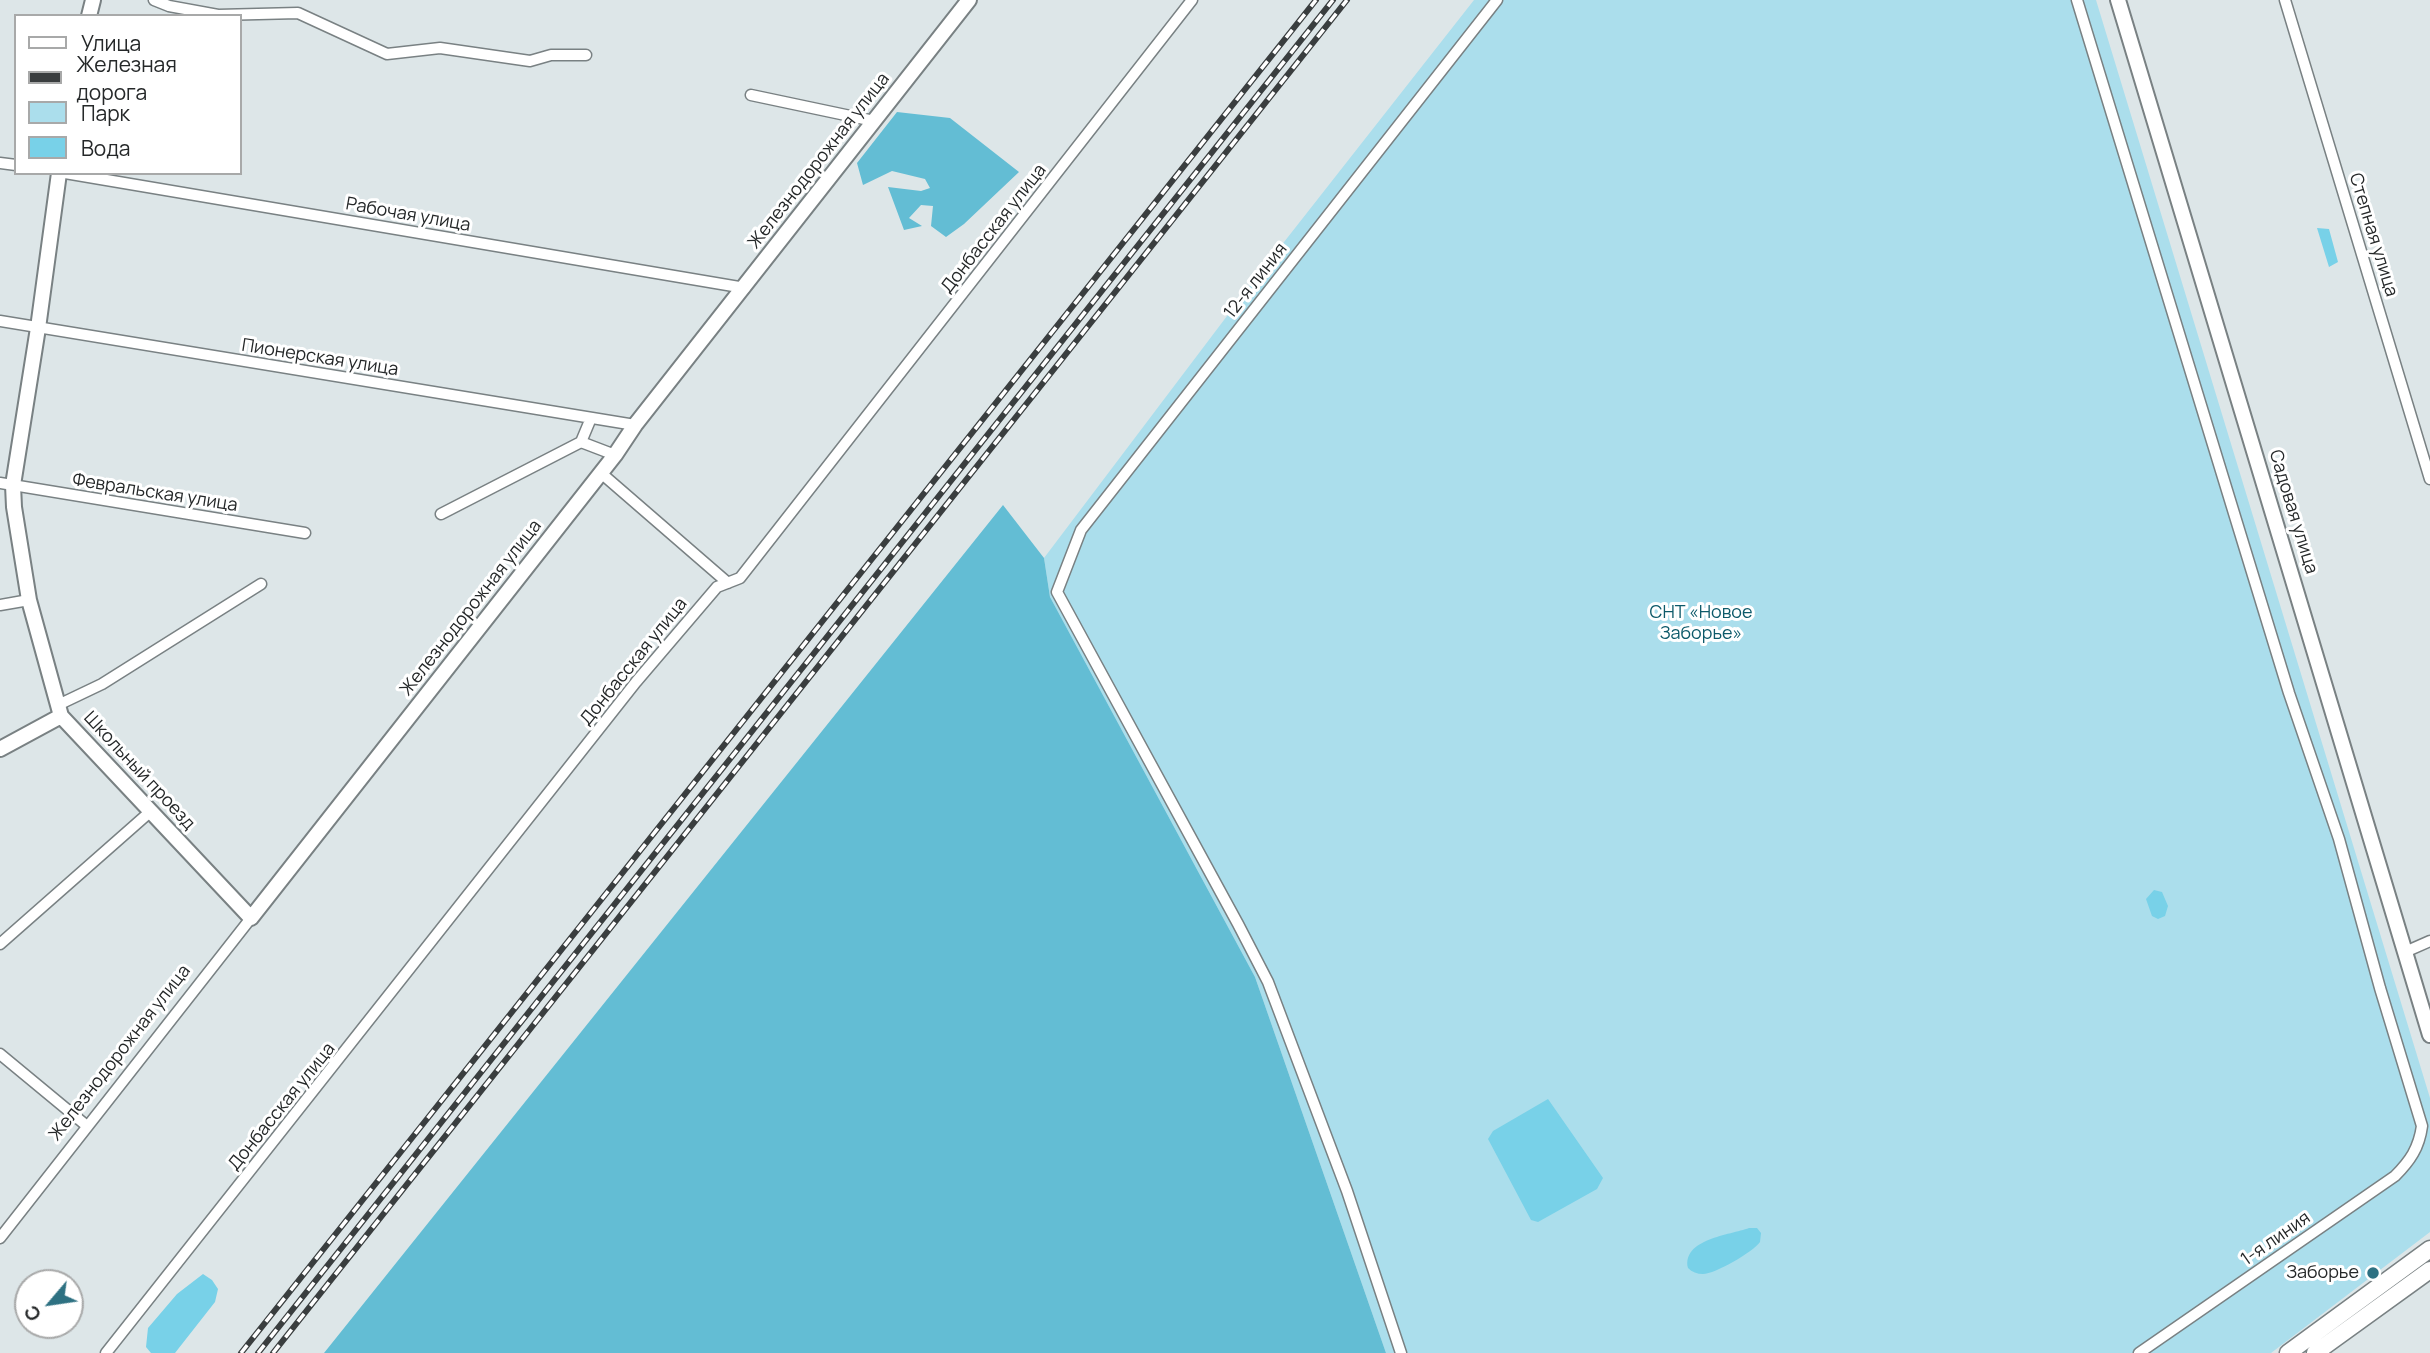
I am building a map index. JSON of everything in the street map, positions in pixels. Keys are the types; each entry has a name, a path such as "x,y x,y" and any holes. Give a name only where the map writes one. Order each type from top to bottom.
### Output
{"main road":[{"path":"2288,1353 2430,1249"},
{"path":"2315,1353 2430,1270"}],"street":[{"path":"154,0 169,6 213,14"},
{"name":"Железнодорожная улица","path":"0,1238 969,0"},
{"name":"Донбасская улица","path":"106,1353 636,682 718,587 740,578 1192,0"},
{"name":"12-я линия","path":"1401,1353 1347,1191 1268,982 1057,592 1082,530 1497,0"},
{"name":"1-я линия","path":"2077,0 2289,693 2339,839 2422,1126 2420,1141 2410,1161 2395,1177 2139,1353"},
{"name":"Садовая улица","path":"2118,0 2430,1035"},
{"name":"Степная улица","path":"2285,0 2430,478"},
{"path":"242,14 298,13 387,54 440,48 530,61 551,55 586,55"},
{"path":"751,95 874,121"},
{"name":"Школьный проезд","path":"59,175 38,328 6,484 14,508 29,600 60,711 251,918"},
{"name":"Рабочая улица","path":"77,175 745,288"},
{"name":"Пионерская улица","path":"0,321 635,425"},
{"path":"441,514 581,442 591,418"},
{"path":"581,442 615,455"},
{"path":"601,473 728,583"},
{"name":"Февральская улица","path":"6,484 305,533"},
{"path":"0,749 261,584"},
{"path":"0,605 29,600"},
{"path":"0,944 151,811"},
{"path":"2405,952 2430,942"},
{"path":"0,1054 87,1126"}],"green space":[{"name":"СНТ «Новое Заборье»","path":"1474,0 2096,0 2430,1098 2430,1232 2271,1353 1386,1353 1255,977 1050,597 1044,558 1255,279"}],"shaded area":[{"path":"897,112 950,118 1019,172 964,224 946,237 931,226 933,206 921,205 909,218 922,226 904,230 888,187 921,191 930,188 925,179 892,171 863,185 857,163"},
{"path":"1003,505 1044,558 1050,597 1255,977 1386,1353 324,1353"}],"water":[{"path":"2317,228 2329,229 2338,262 2329,267"},
{"path":"2154,890 2162,892 2168,906 2165,916 2158,919 2152,916 2146,899"},
{"path":"1548,1099 1603,1178 1597,1189 1538,1222 1531,1220 1488,1139 1493,1131"},
{"path":"1749,1228 1757,1228 1761,1233 1760,1242 1742,1257 1709,1273 1697,1273 1688,1268 1688,1258 1692,1250 1700,1244"},
{"path":"203,1274 212,1280 218,1289 215,1302 175,1353 151,1353 146,1347 148,1328 177,1294"}],"railway":[{"path":"241,1353 1316,0"},
{"path":"258,1353 1333,0"},
{"path":"273,1353 1347,0"}],"place":[{"name":"Заборье","path":"2373,1273"}]}
